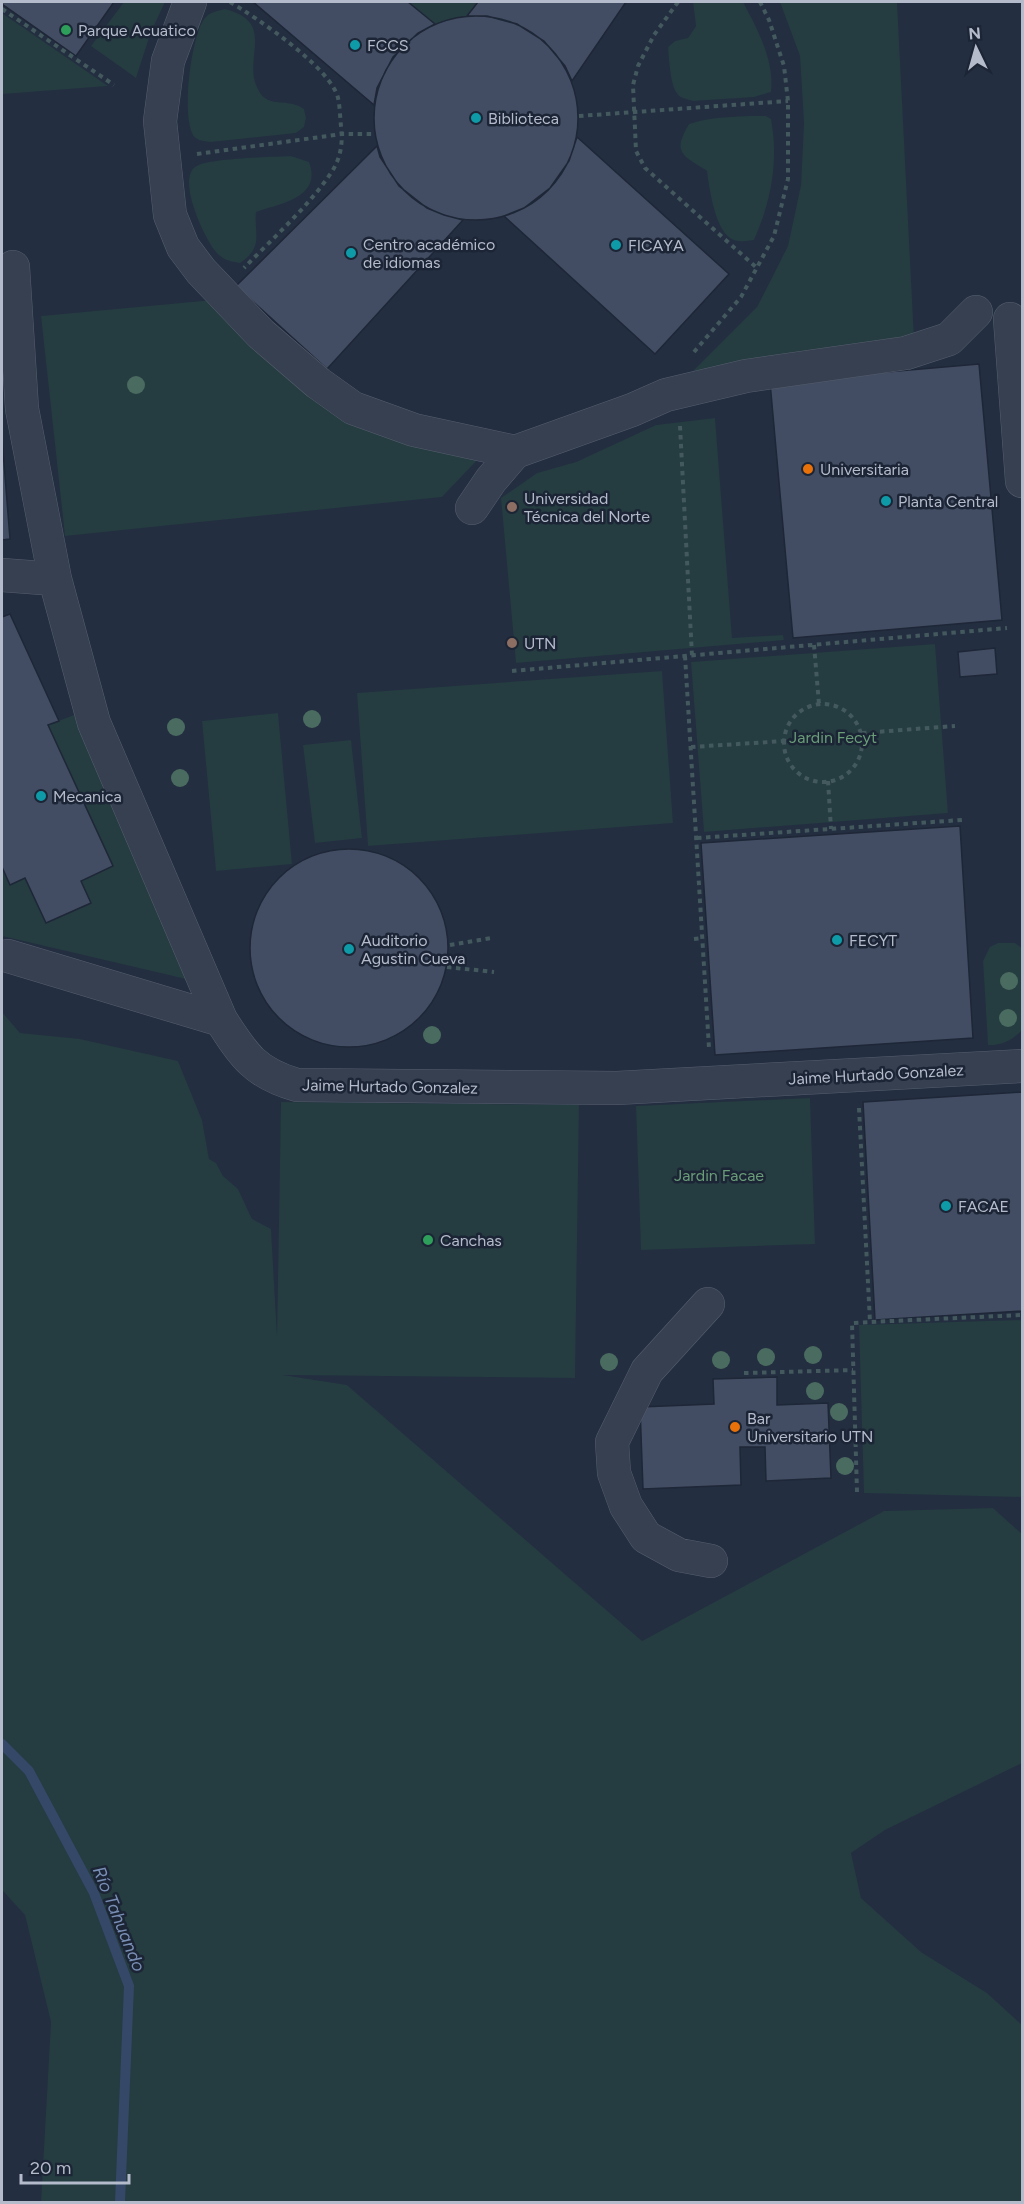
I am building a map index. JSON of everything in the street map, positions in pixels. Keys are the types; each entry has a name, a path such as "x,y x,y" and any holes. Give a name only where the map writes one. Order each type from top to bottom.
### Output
{"lane":[{"path":"190,2 168,61 160,121 170,215 182,244 201,271 269,341 318,383 353,408 414,430 515,452"},
{"name":"Jaime Hurtado Gonzalez","path":"13,267 22,409 56,579 94,723 220,1020 251,1062 275,1079 297,1085 617,1088 1023,1066"},
{"path":"472,508 491,480 515,452 632,410 666,395 746,376 906,353 949,339 976,312"},
{"path":"1010,319 1023,481"},
{"path":"2,575 56,579"},
{"path":"8,956 220,1020"},
{"path":"708,1304 646,1371 612,1442 614,1473 626,1506 646,1537 679,1555 711,1561"}],"path":[{"path":"221,292 310,199 331,172 342,147 338,96 323,74 296,49 230,2"},
{"path":"678,2 654,35 638,66 633,85 636,151 645,168 757,268"},
{"path":"688,358 741,297 774,236 788,179 788,101 784,66 769,20 760,2"},
{"path":"2,9 114,85"},
{"path":"579,116 788,101"},
{"path":"164,158 342,134 374,134"},
{"path":"679,418 692,656"},
{"path":"512,671 1008,628"},
{"path":"814,645 819,704"},
{"path":"685,656 698,838 709,1051"},
{"path":"819,704 832,705 844,710 854,718 862,733 861,755 855,766 845,775 828,782 808,779 797,772 789,762 785,750 788,725 796,715 819,704"},
{"path":"862,733 955,726"},
{"path":"691,747 785,741"},
{"path":"828,782 831,829"},
{"path":"698,838 962,820"},
{"path":"450,945 492,938"},
{"path":"694,939 703,938"},
{"path":"447,967 494,972"},
{"path":"859,1098 870,1322"},
{"path":"856,1492 852,1323 1023,1315"},
{"path":"744,1373 853,1370"}],"green space":[{"path":"124,2 165,2 151,32 136,78 91,46"},
{"path":"408,2 478,2 467,16 435,24"},
{"path":"693,2 743,2 768,57 772,80 771,92 754,97 693,101 677,94 671,77 668,47 675,41 688,38 696,26"},
{"path":"780,2 897,2 914,339 693,371 757,307 788,246 801,185 804,123 800,56"},
{"path":"225,9 241,15 250,23 255,44 254,79 259,91 268,100 292,104 304,109 306,118 304,127 296,133 211,142 193,136 189,123 188,92 195,42 204,19 213,12"},
{"path":"2,13 108,86 3,94"},
{"path":"766,116 771,119 774,166 765,211 754,240 738,241 732,240 720,226 707,171 686,157 681,148 681,142 689,124 727,117"},
{"path":"291,156 309,162 312,174 310,184 296,198 256,212 255,246 240,263 221,257 205,235 194,209 189,184 190,174 195,167 212,162 240,158"},
{"path":"213,300 289,371 483,454 442,497 65,536 41,316"},
{"path":"715,418 732,638 783,635 784,640 516,663 501,498 537,473 576,462 656,425"},
{"name":"Jardin Fecyt","path":"935,644 948,813 704,832 691,662"},
{"path":"662,671 673,823 368,846 357,693"},
{"path":"278,713 292,864 216,871 202,721"},
{"path":"74,715 186,979 2,936 2,867 10,885 25,878 46,923 91,903 81,881 113,866 48,725"},
{"path":"351,740 362,838 315,843 303,745"},
{"path":"998,943 1015,943 1022,948 1022,1030 1007,1042 988,1045 983,961 990,947"},
{"path":"2,1012 20,1033 80,1039 178,1061 202,1120 209,1159 216,1163 223,1176 238,1189 252,1219 271,1229 277,1336 281,1102 579,1105 575,1378 283,1375 347,1385 642,1641 884,1511 993,1508 1022,1534 1022,1763 885,1830 851,1853 861,1898 921,1952 987,1993 1022,2025 1022,2202 41,2202 51,2022 25,1915 2,1890"},
{"name":"Jardin Facae","path":"810,1098 815,1244 641,1250 636,1106"},
{"path":"1022,1320 1022,1497 864,1493 859,1325"}],"building":[{"name":"Parque Acuatico","path":"2,2 114,2 76,56"},
{"name":"FCCS","path":"253,2 408,2 435,24 418,33 393,57 377,88 374,105"},
{"path":"478,2 626,2 572,81 565,66 544,41 517,24 487,16 467,16"},
{"name":"Biblioteca","path":"466,16 486,16 506,20 524,28 541,39 555,53 574,88 578,118 574,148 566,166 555,183 541,197 506,216 486,220 466,220 446,216 428,208 411,197 397,183 378,148 374,128 374,108 378,88 386,70 397,53 411,39 446,20"},
{"name":"FICAYA","path":"577,137 729,274 655,354 504,216 524,208 550,188 569,161"},
{"name":"Centro académico de idiomas","path":"377,146 380,157 399,186 427,208 463,220 327,369 236,286"},
{"name":"Planta Central","path":"979,364 1002,620 793,638 770,382"},
{"path":"2,438 10,539 2,540"},
{"name":"Mecanica","path":"10,614 59,721 48,725 113,866 81,881 91,903 46,923 25,878 10,885 2,867 2,617"},
{"path":"995,648 997,674 960,677 958,652"},
{"name":"FECYT","path":"960,826 973,1038 715,1055 701,843"},
{"name":"Auditorio Agustin Cueva","path":"339,849 359,849 396,860 426,885 441,910 447,929 447,967 437,995 412,1025 396,1036 378,1043 359,1047 339,1047 302,1036 272,1011 261,995 254,977 250,958 250,938 261,901 286,871 302,860 320,853"},
{"name":"FACAE","path":"1022,1092 1022,1311 875,1320 863,1102"},
{"name":"Bar Universitario UTN","path":"777,1377 777,1405 828,1403 831,1478 766,1481 765,1447 740,1447 741,1485 643,1489 640,1407 714,1404 713,1379"}],"waterway":[{"name":"Río Tahuando","path":"2,1744 29,1771 94,1893 129,1986 120,2202"}],"place":[{"name":"Parque Acuatico","path":"66,30"},
{"name":"FCCS","path":"355,45"},
{"name":"Biblioteca","path":"476,118"},
{"name":"FICAYA","path":"616,245"},
{"name":"Centro académico de idiomas","path":"351,253"},
{"name":"Universitaria","path":"808,469"},
{"name":"Planta Central","path":"886,501"},
{"name":"Universidad Técnica del Norte","path":"512,507"},
{"name":"UTN","path":"512,643"},
{"name":"Mecanica","path":"41,796"},
{"name":"FECYT","path":"837,940"},
{"name":"Auditorio Agustin Cueva","path":"349,949"},
{"name":"FACAE","path":"946,1206"},
{"name":"Canchas","path":"428,1240"},
{"name":"Bar Universitario UTN","path":"735,1427"}]}
